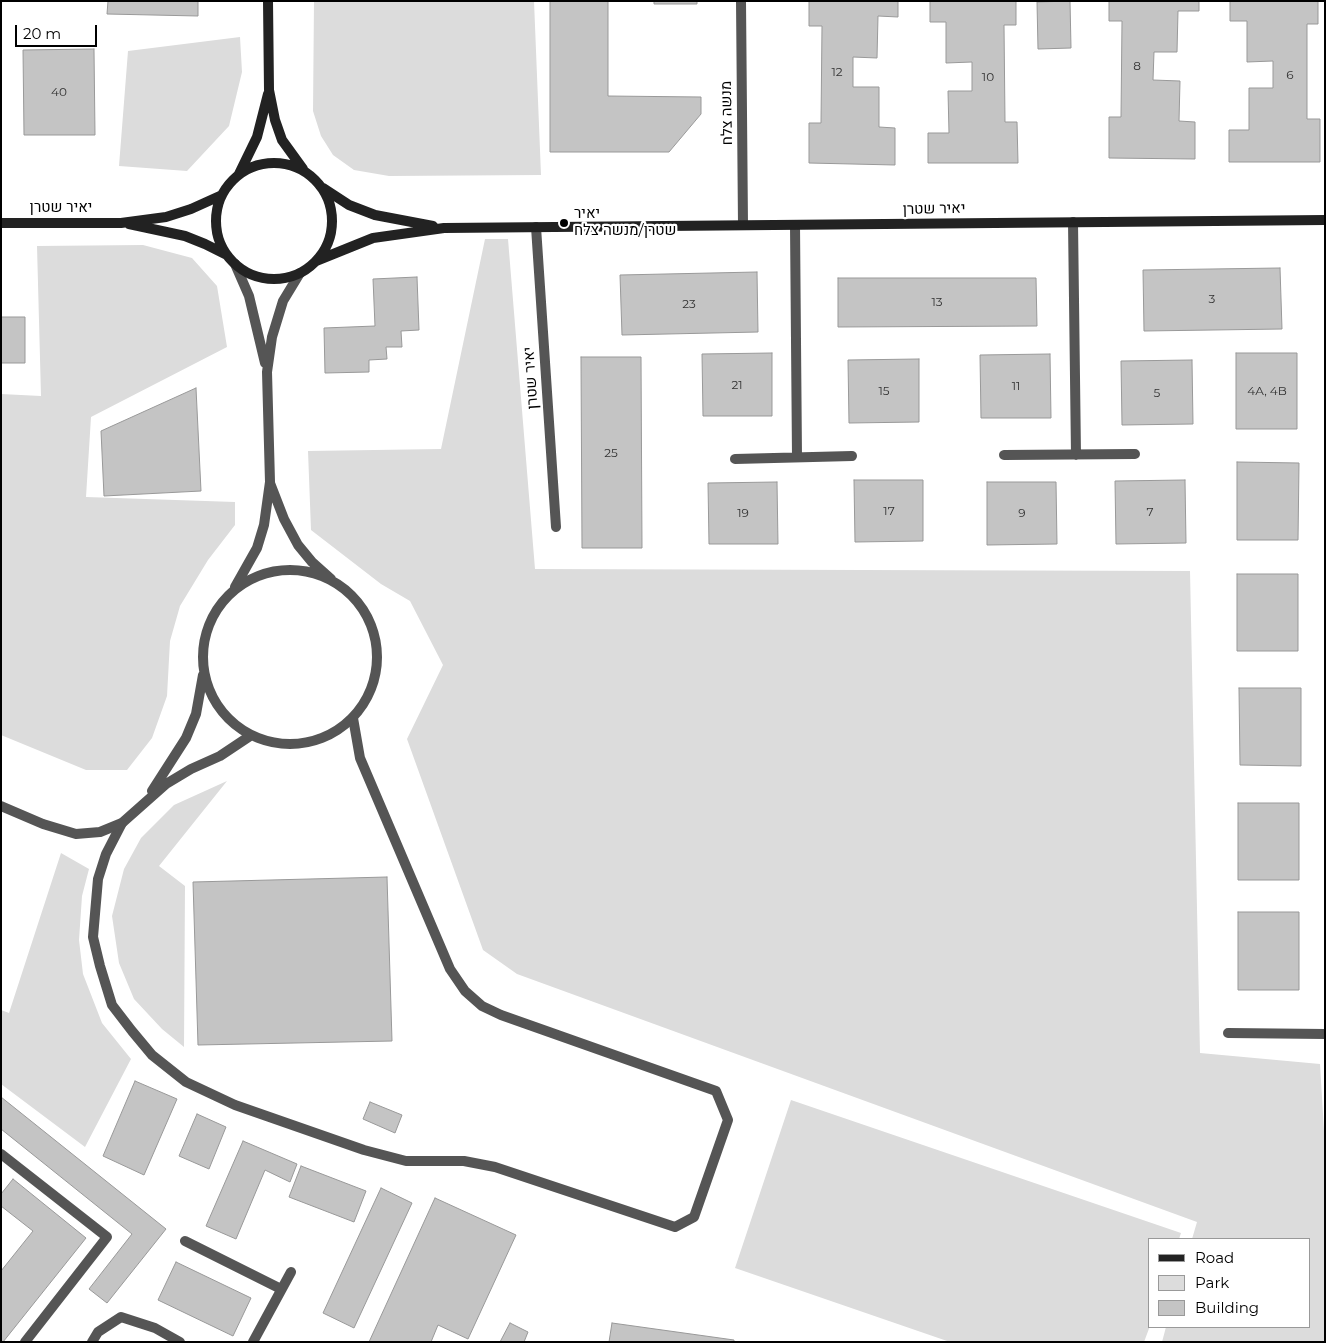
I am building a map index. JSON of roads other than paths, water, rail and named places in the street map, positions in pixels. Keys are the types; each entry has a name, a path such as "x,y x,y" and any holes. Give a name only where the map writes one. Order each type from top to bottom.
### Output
{"street":[{"path":"268,1 269,90 275,120 282,140 306,172 320,186 328,201 332,216 331,232 326,248 316,261 300,273 284,279 266,279 250,274 235,264 221,244 216,226 218,207 222,195 238,175 257,137 269,90"},
{"name":"מנשה צלח","path":"741,1 743,225"},
{"path":"238,175 258,165 279,163 293,166 306,172"},
{"name":"יאיר שטרן","path":"320,186 349,205 375,215 444,228"},
{"name":"יאיר שטרן","path":"1,223 121,222 166,217 192,209 222,195"},
{"name":"יאיר שטרן","path":"316,261 373,238 444,228 1325,220"},
{"name":"יאיר שטרן","path":"121,222 185,236 227,255"},
{"path":"1074,222 1076,455"},
{"path":"795,225 797,458"},
{"name":"יאיר שטרן","path":"536,227 556,527"},
{"path":"235,264 249,296 267,372"},
{"path":"144,803 186,738 196,714 204,675 203,643 214,613 233,590 257,548 264,525 270,482 267,372 272,337 283,301 300,273"},
{"path":"1004,455 1135,454"},
{"path":"735,459 852,456"},
{"path":"204,675 220,711 250,736 283,745 314,742 332,734 353,718 364,703 377,666 377,654 370,624 361,606 312,562 298,546 284,519 270,482"},
{"path":"233,590 244,582 272,571 293,570 334,582"},
{"path":"122,823 106,854 98,879 93,937 100,966 112,1005 152,1055 186,1082 235,1106 372,1152 406,1161 464,1161 495,1167 676,1227 694,1217 728,1120 716,1091 501,1015 482,1006 465,991 450,969 360,758 353,718"},
{"path":"1,806 43,824 76,834 100,832 122,823 166,784 220,756 250,736"},
{"path":"1228,1033 1325,1034"},
{"path":"1,1154 107,1237 25,1342"},
{"path":"185,1241 281,1289"},
{"path":"253,1342 290,1272"},
{"path":"92,1342 98,1332 121,1317 154,1328 180,1342"}],"place":[{"name":"יאיר שטרן/מנשה צלח","path":"564,223"}]}
